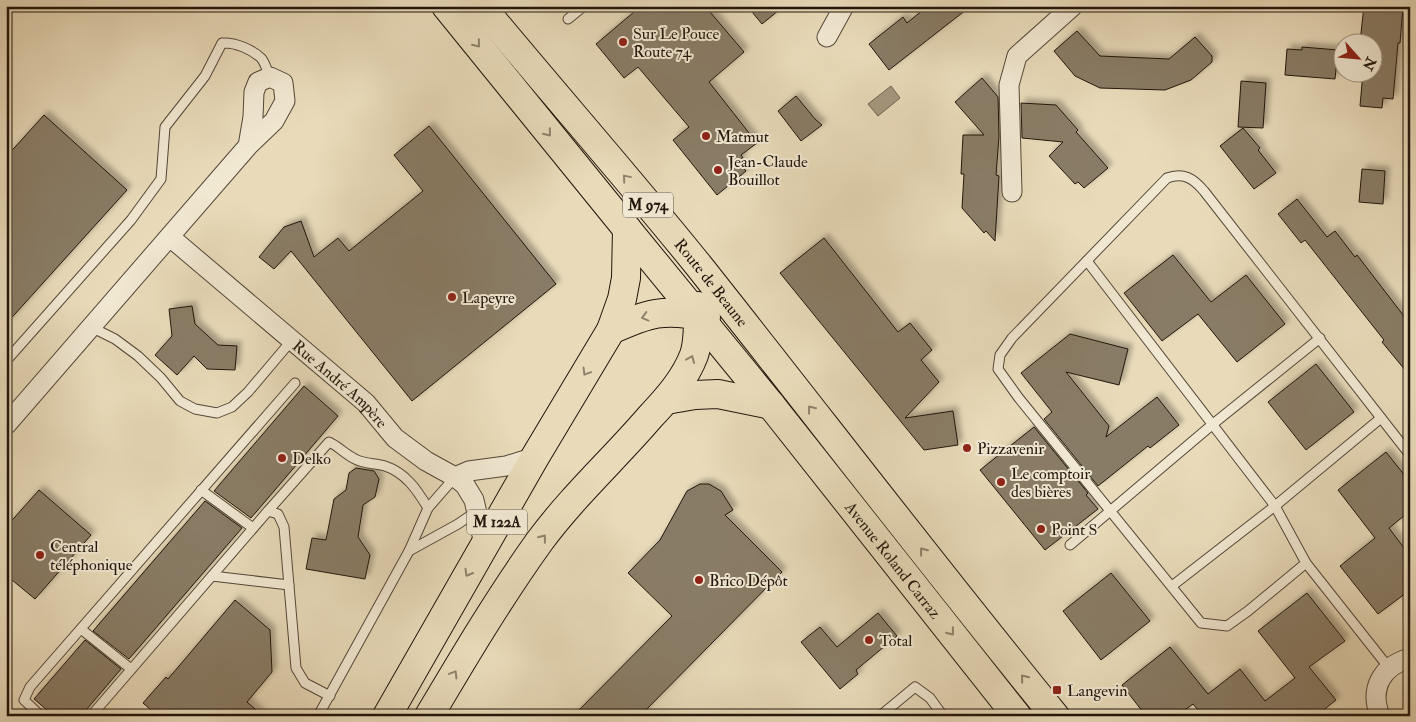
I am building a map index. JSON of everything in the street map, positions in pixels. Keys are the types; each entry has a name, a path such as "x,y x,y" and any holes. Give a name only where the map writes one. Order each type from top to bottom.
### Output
{"main road":[{"name":"Route de Beaune","path":"446,6 771,405"},
{"name":"Route de Beaune","path":"481,6 698,266 841,448"},
{"name":"M 122A","path":"387,716 484,544 611,330 622,299 626,278 627,230"},
{"name":"M 122A","path":"429,716 505,593 540,541 574,499 666,400 681,380 692,361 698,334 698,266"},
{"path":"611,330 643,316 659,313 682,313 745,325"},
{"path":"666,400 695,395 718,394 771,405"},
{"name":"Avenue Roland Carraz","path":"771,405 1017,716"},
{"name":"Avenue Roland Carraz","path":"841,448 1055,716"}],"street":[{"path":"827,37 844,6"},
{"path":"1012,192 1010,85 1017,56 1074,6"},
{"path":"6,425 248,146 274,121 285,101 282,83 270,77 258,82 254,92 253,117 248,146"},
{"name":"Rue André Ampère","path":"170,236 366,403 394,438 426,461 455,477 465,486 474,500 484,544"},
{"path":"455,477 469,471 506,466 535,457"},
{"path":"1375,713 1376,693 1380,679 1398,661 1410,658"}],"lane":[{"path":"568,19 584,6"},
{"path":"6,361 131,220 161,179 164,127 205,76 222,43 230,42 262,59 270,77"},
{"path":"1306,563 1227,626 1201,623 1018,397 998,369 1000,355 1012,338 1166,178 1176,174 1187,177 1200,186 1410,455"},
{"path":"1087,261 1275,506 1306,563 1389,668"},
{"path":"91,327 115,338 138,356 161,378 180,401 194,409 217,413 232,406 248,392 292,340"},
{"path":"1070,545 1213,424 1320,338"},
{"path":"41,716 24,700 30,687 295,383"},
{"path":"1172,586 1275,506 1381,418"},
{"path":"90,716 329,442 340,447 355,459 384,466 398,472 412,484 428,508"},
{"path":"318,716 409,551 428,508 455,477"},
{"path":"201,490 253,528"},
{"path":"268,511 278,514 284,528 296,668 305,683 330,696"},
{"path":"409,551 458,524 477,511"},
{"path":"212,576 289,585"},
{"path":"81,629 131,669"},
{"path":"880,716 915,687 930,698 943,716"}],"shaded area":[{"path":"891,86 900,98 878,116 868,104"}],"building":[{"path":"641,6 705,6 744,52 709,82 757,143 741,155 743,158 738,161 746,171 717,195 673,140 689,127 638,67 624,78 596,44"},
{"path":"747,6 784,6 762,24"},
{"path":"928,6 971,6 889,70 869,44 903,17 907,23"},
{"path":"1364,6 1403,6 1393,99 1383,98 1382,108 1360,106 1362,82 1384,82 1384,32 1361,32"},
{"path":"1077,31 1100,56 1169,59 1195,37 1212,56 1212,62 1191,80 1165,90 1100,88 1075,76 1054,51"},
{"path":"1302,47 1334,50 1334,79 1285,75 1287,49 1302,50"},
{"path":"982,78 998,97 999,136 996,175 999,176 995,241 986,231 984,233 962,208 964,174 961,174 963,135 984,135 955,102"},
{"path":"1241,81 1266,83 1263,128 1238,127"},
{"path":"796,96 822,125 801,141 778,111"},
{"path":"1021,103 1056,105 1078,130 1076,132 1108,168 1084,188 1078,182 1075,184 1049,156 1063,142 1022,138"},
{"path":"44,115 127,190 6,324 6,157"},
{"path":"429,126 556,284 412,401 291,251 274,269 259,257 284,227 301,221 314,257 338,238 349,251 423,191 394,155"},
{"path":"1243,128 1260,148 1258,150 1276,173 1254,189 1220,146"},
{"path":"1362,169 1385,171 1383,204 1359,202"},
{"path":"1297,199 1327,237 1335,231 1355,257 1357,255 1410,324 1410,376 1305,240 1301,243 1278,214"},
{"path":"824,238 898,332 910,323 932,350 921,360 939,382 905,418 953,411 958,445 924,450 780,273"},
{"path":"1173,255 1211,302 1246,275 1285,324 1237,362 1198,314 1162,341 1124,293"},
{"path":"192,306 195,324 218,345 237,346 235,370 207,369 194,356 177,375 155,355 172,336 169,309"},
{"path":"1070,334 1128,349 1119,385 1066,372 1109,426 1106,437 1157,397 1179,425 1150,448 1148,446 1098,486 1044,419 1052,412 1021,373"},
{"path":"1316,364 1354,412 1306,450 1268,402"},
{"path":"304,386 338,416 251,518 214,491"},
{"path":"1034,427 1088,493 1086,495 1098,509 1045,550 980,470"},
{"path":"1386,452 1410,482 1410,511 1389,528 1410,556 1410,590 1378,614 1340,566 1375,538 1338,490"},
{"path":"356,468 374,471 379,479 375,497 363,505 358,537 370,555 365,579 306,569 312,538 326,540 334,499 346,490 349,473"},
{"path":"700,484 709,484 721,491 733,510 725,515 782,572 640,716 573,716 672,616 628,573 660,540 687,491"},
{"name":"Central téléphonique","path":"39,490 91,535 35,599 6,575 6,527"},
{"path":"205,501 242,528 129,659 93,631"},
{"path":"1111,573 1150,621 1101,660 1063,611"},
{"path":"1307,593 1345,641 1309,667 1336,700 1316,716 1203,716 1193,704 1177,716 1146,716 1122,685 1170,647 1208,694 1240,669 1265,701 1295,678 1258,631"},
{"path":"235,600 270,630 272,672 247,702 263,716 158,716 143,703 166,677 168,679"},
{"path":"878,613 897,636 856,670 858,674 840,689 801,642 820,627 837,647"},
{"path":"85,640 121,669 81,716 54,716 34,699"}],"place":[{"name":"Sur Le Pouce Route 74","path":"623,42"},
{"name":"Matmut","path":"706,136"},
{"name":"Jean-Claude Bouillot","path":"718,170"},
{"name":"Lapeyre","path":"452,297"},
{"name":"Pizzavenir","path":"967,448"},
{"name":"Delko","path":"282,458"},
{"name":"Le comptoir des bières","path":"1001,482"},
{"name":"Point S","path":"1041,529"},
{"name":"Central téléphonique","path":"40,555"},
{"name":"Brico Dépôt","path":"699,580"},
{"name":"Total","path":"869,640"},
{"name":"Langevin","path":"1057,690"}]}
